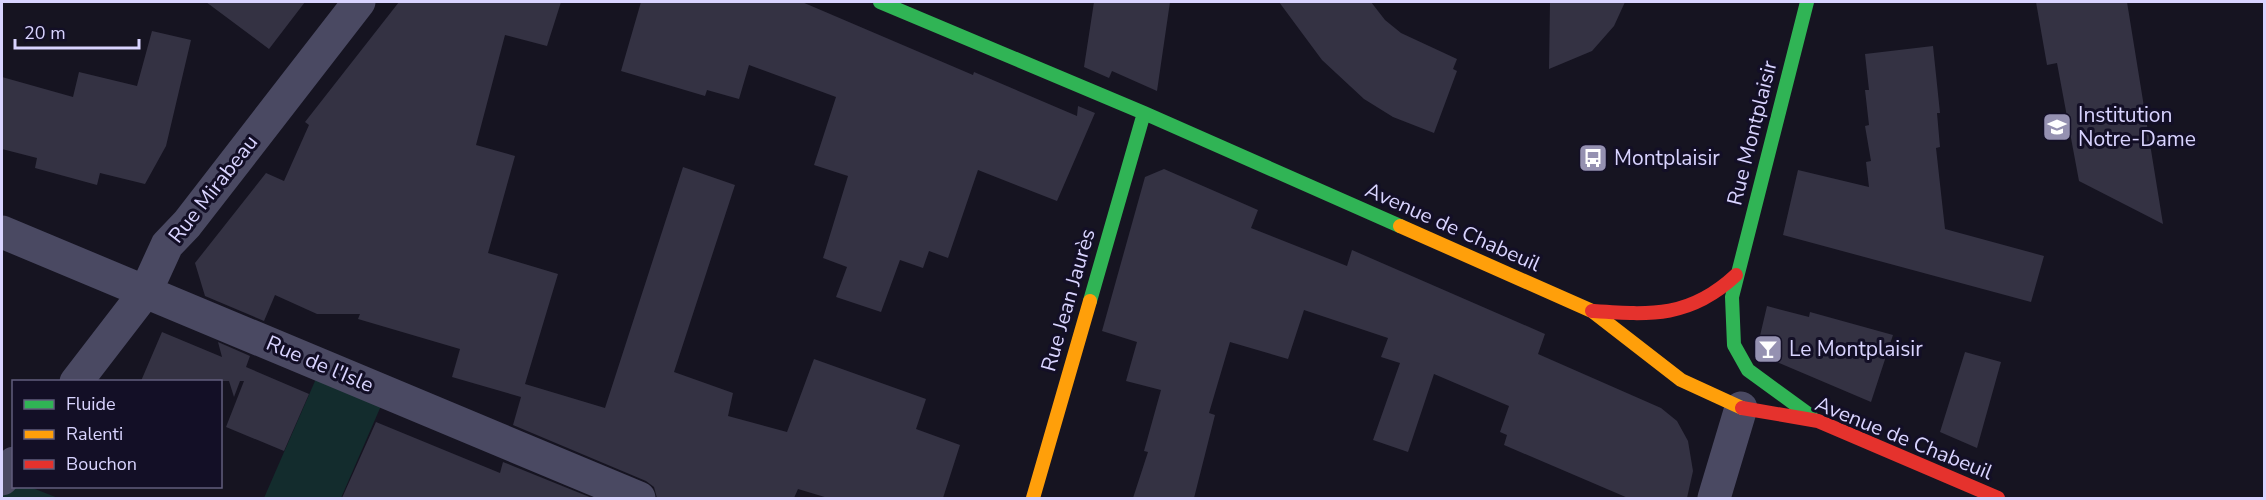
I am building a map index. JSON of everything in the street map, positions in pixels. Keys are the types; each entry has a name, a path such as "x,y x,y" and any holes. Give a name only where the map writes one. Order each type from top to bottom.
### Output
{"main road":[{"name":"Avenue de Chabeuil","path":"880,2 1144,113 1592,310 1681,380 1741,408 1818,421 1998,498"},
{"name":"Rue Montplaisir","path":"1807,2 1732,297 1734,345 1748,370 1818,421"},
{"name":"Rue Jean Jaurès","path":"1033,498 1144,113"},
{"path":"1592,310 1632,314 1672,312 1702,304 1720,292 1736,275"}],"street":[{"name":"Rue Mirabeau","path":"77,380 146,291 167,245 187,224 359,2"},
{"name":"Rue de l'Isle","path":"2,232 639,498"},
{"path":"1714,498 1741,408"},
{"path":"2,478 12,466"}],"green space":[{"path":"322,365 387,392 341,498 264,498"},
{"path":"2,479 12,485 12,488 33,488 58,498 2,498"}],"building":[{"path":"206,2 305,2 269,49"},
{"path":"399,2 561,2 547,46 505,35 476,145 515,156 488,253 558,274 525,384 605,408 683,167 735,185 674,372 733,393 728,416 787,432 814,359 926,399 916,429 960,445 943,498 828,498 798,489 794,498 657,498 654,487 646,481 513,425 521,397 452,377 460,349 358,319 360,314 317,314 275,295 264,321 205,296 195,263 266,173 284,181 309,125 305,122"},
{"path":"641,2 802,2 973,75 974,72 1077,116 1078,106 1095,113 1057,201 978,170 948,258 929,251 923,268 900,260 881,312 836,297 847,267 823,258 848,176 814,165 836,97 749,65 739,99 707,90 705,96 621,71"},
{"path":"1094,2 1170,2 1157,91 1112,71 1109,78 1084,67"},
{"path":"1279,2 1371,2 1385,20 1401,33 1457,59 1453,69 1457,71 1434,133 1393,117 1364,99 1322,60"},
{"path":"1550,2 1625,2 1614,26 1592,51 1549,69"},
{"path":"2036,2 2127,2 2163,224 2079,181 2057,63 2047,65"},
{"path":"152,31 191,40 166,146 145,184 100,173 97,185 35,168 37,158 2,149 2,77 73,97 79,72 137,86"},
{"path":"1933,46 1940,113 1937,113 1940,147 1936,148 1945,229 2044,256 2031,302 1783,235 1798,170 1869,187 1866,162 1871,161 1865,126 1869,125 1865,90 1869,90 1865,54"},
{"path":"1164,169 1258,210 1251,228 1347,266 1352,250 1545,334 1538,354 1661,408 1677,421 1688,441 1693,471 1687,498 1628,498 1504,445 1507,435 1500,432 1509,406 1434,374 1408,452 1373,440 1400,363 1381,357 1388,338 1304,310 1288,359 1230,342 1209,413 1215,415 1194,498 1133,498 1148,452 1144,451 1161,390 1126,381 1137,342 1102,331 1145,177"},
{"path":"1767,306 1809,317 1810,312 1893,335 1871,402 1765,357 1759,340"},
{"path":"162,332 222,357 218,342 250,356 246,367 309,394 284,451 226,427 244,381 240,381 234,397 229,381 141,380"},
{"path":"1965,352 2001,362 1977,448 1940,432"},
{"path":"376,422 500,473 503,462 592,498 342,498"}],"traffic: fast":[{"path":"880,2 1144,113 1400,226"},
{"path":"1807,2 1732,297 1734,345 1748,370 1811,416"},
{"path":"1090,301 1144,113"}],"traffic: slow":[{"path":"1400,226 1592,311 1681,380 1742,408"},
{"path":"1033,498 1090,301"}],"traffic: jam":[{"path":"1592,311 1633,313 1669,311 1702,299 1736,275"},
{"path":"1742,408 1818,421 1998,498"}],"place":[{"name":"Institution Notre-Dame","path":"2057,127"},
{"name":"Montplaisir","path":"1593,158"},
{"name":"Le Montplaisir","path":"1768,349"}]}
